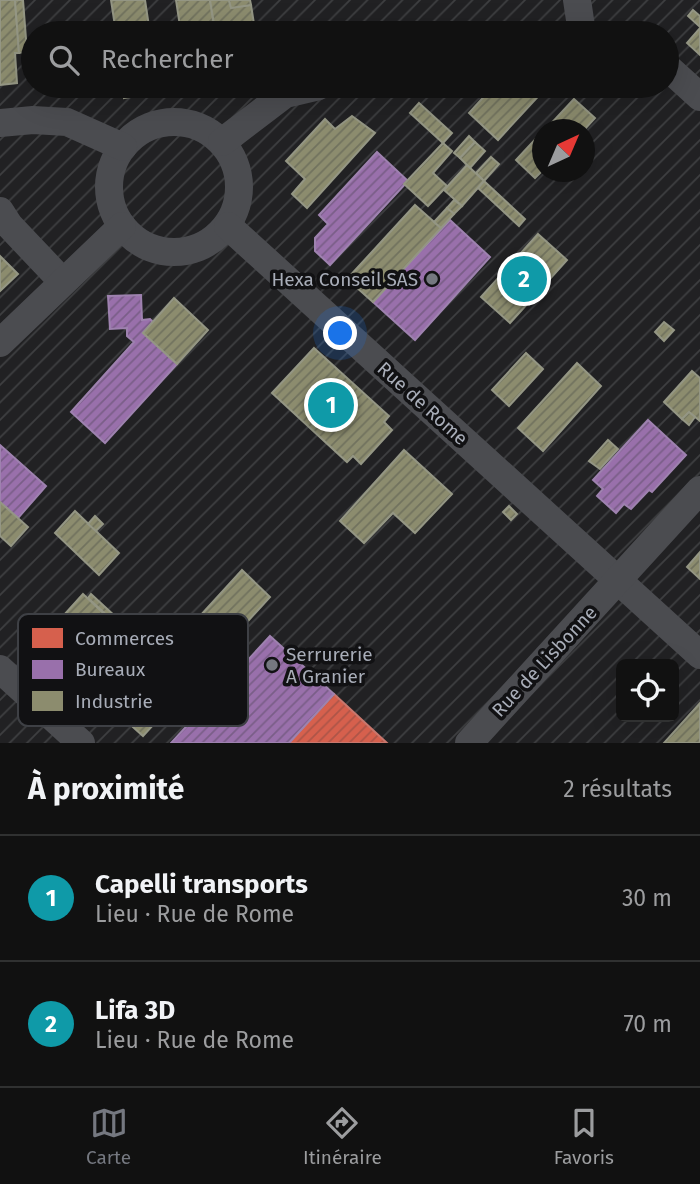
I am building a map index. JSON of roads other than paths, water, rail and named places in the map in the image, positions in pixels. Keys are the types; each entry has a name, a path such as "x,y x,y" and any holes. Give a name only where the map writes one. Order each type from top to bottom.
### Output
{"street":[{"path":"577,0 580,21"},
{"path":"679,78 700,97"},
{"path":"222,142 280,98"},
{"path":"0,123 33,120 67,122 122,147"},
{"path":"182,122 203,129 222,142 234,161 240,183 237,205 228,226 213,240 195,249 175,253 155,250 137,240 122,226 112,207 109,187 113,166 122,147 139,132 160,124 182,122"},
{"path":"0,211 9,225 62,281"},
{"path":"0,343 122,226"},
{"name":"Rue de Rome","path":"228,226 700,655"},
{"name":"Rue de Lisbonne","path":"469,743 700,490"},
{"path":"0,669 18,685"},
{"path":"62,726 81,743"}],"place":[{"name":"Hexa Conseil SAS","path":"432,279"},
{"name":"Lifa 3D","path":"524,279"},
{"name":"Capelli transports","path":"331,405"},
{"name":"Serrurerie A Granier","path":"272,665"}]}
